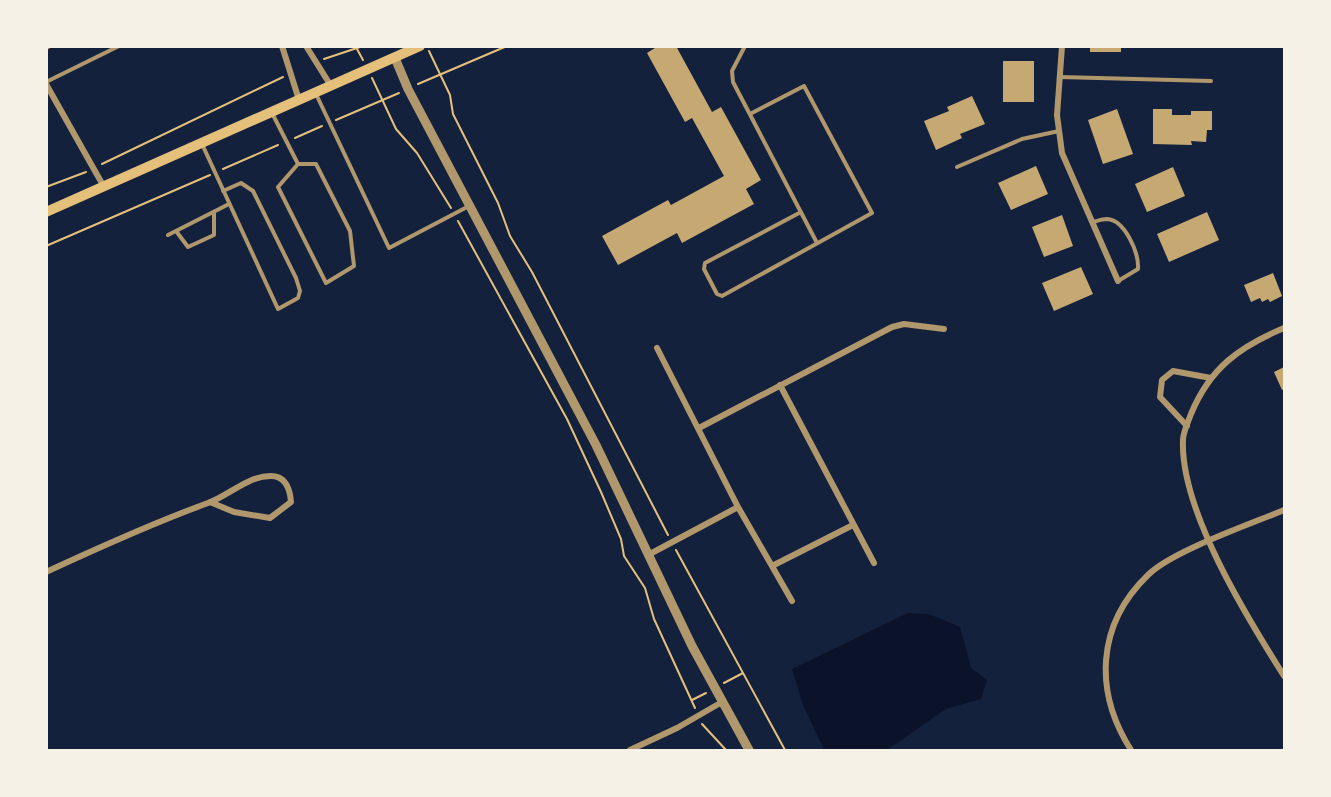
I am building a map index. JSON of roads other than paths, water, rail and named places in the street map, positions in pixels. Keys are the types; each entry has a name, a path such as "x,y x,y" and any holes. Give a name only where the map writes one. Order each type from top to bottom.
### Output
{"main road":[{"path":"46,212 420,46"}],"street":[{"path":"282,46 300,100"},
{"path":"306,46 331,86"},
{"path":"1062,46 1057,115 1062,153 1118,281"},
{"path":"394,58 408,89 591,435 648,555 722,702 749,750"},
{"path":"46,83 104,187"},
{"path":"699,428 892,327 904,324 944,329"},
{"path":"1284,328 1227,359 1197,400 1183,440 1194,503 1210,542 1243,612 1284,676"},
{"path":"657,348 738,507 792,601"},
{"path":"1187,426 1160,397 1162,380 1173,371 1211,378"},
{"path":"780,385 874,563"},
{"path":"46,572 165,519 210,502 255,477 273,476 283,480 290,490 291,502 270,518 234,512 210,502"},
{"path":"648,555 738,507"},
{"path":"1131,750 1119,733 1106,694 1104,660 1110,636 1124,606 1148,574 1182,554 1284,510"},
{"path":"772,566 853,525"},
{"path":"630,750 722,702"}],"lane":[{"path":"46,83 119,46"},
{"path":"745,46 732,71 732,77 818,244"},
{"path":"1060,77 1211,81"},
{"path":"750,114 804,86 872,210 869,216 818,244 722,296 717,294 704,269 705,263 801,212"},
{"path":"315,93 389,248 470,205"},
{"path":"271,112 298,164"},
{"path":"957,167 1022,139 1059,131"},
{"path":"201,143 214,173 278,309 298,298 300,291 253,191 241,183 223,191"},
{"path":"298,164 316,164 350,231 354,266 326,283 278,187 298,164"},
{"path":"168,235 229,204"},
{"path":"176,231 188,247 214,235 214,212"},
{"path":"1092,222 1106,219 1120,225 1138,261 1138,269 1118,281"}],"water":[{"path":"908,613 929,614 960,627 971,668 987,680 981,699 946,709 887,750 824,750 803,705 792,669"}]}
